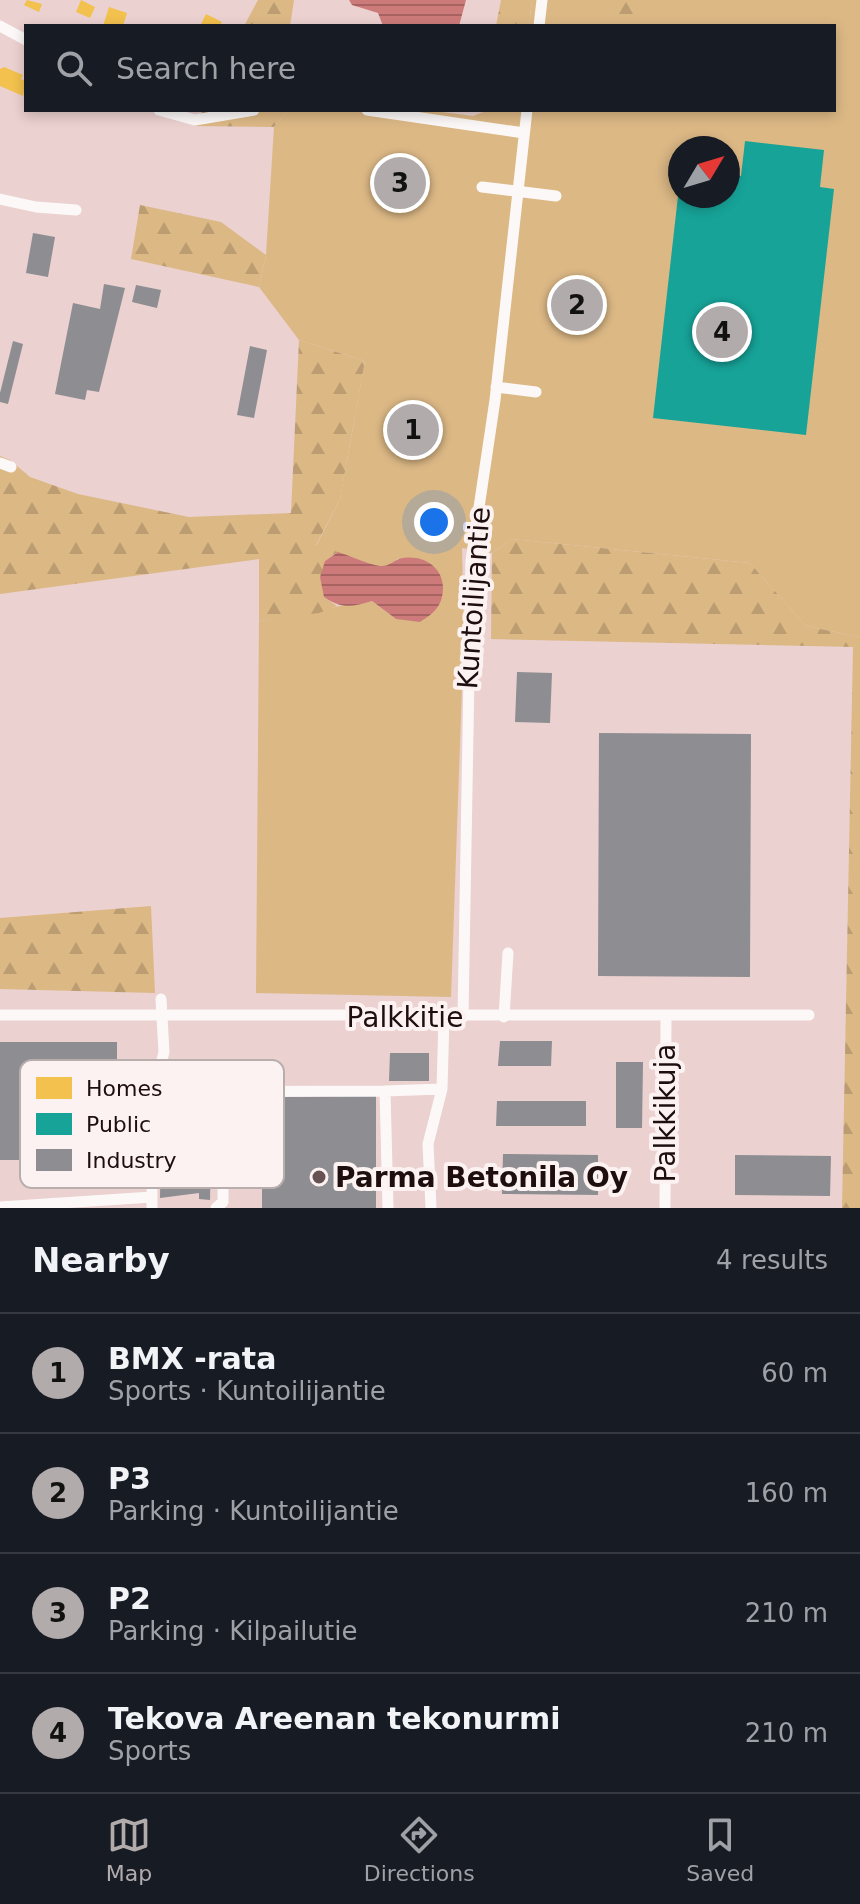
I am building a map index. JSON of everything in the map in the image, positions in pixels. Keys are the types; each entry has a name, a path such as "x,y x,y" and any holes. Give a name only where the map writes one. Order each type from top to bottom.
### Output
{"street":[{"path":"539,24 542,0"},
{"path":"0,26 24,39"},
{"path":"166,112 195,120 242,112"},
{"path":"381,112 524,133"},
{"name":"Kuntoilijantie","path":"463,1017 471,561 496,387 498,323 527,112"},
{"path":"482,187 556,196"},
{"path":"0,199 36,207 76,210"},
{"path":"496,387 536,392"},
{"path":"504,1017 508,953"},
{"path":"161,999 162,1060"},
{"name":"Palkkitie","path":"0,1015 809,1015"},
{"path":"431,1208 428,1144 442,1089 444,1017"},
{"name":"Palkkikuja","path":"665,1208 666,1017"},
{"path":"284,1092 442,1089"},
{"path":"385,1091 388,1208"},
{"path":"216,1208 223,1202 223,1188"},
{"path":"0,1207 152,1202"}],"green space":[{"path":"258,0 294,0 290,24 245,24"},
{"path":"501,0 532,0 529,24 496,24"},
{"path":"532,0 860,0 860,637 806,626 750,563 512,539 492,553 462,548 464,631 451,997 256,993 259,621 372,601 396,619 399,558 388,566 377,566 316,546 340,499 365,361 299,340 259,287 266,255 274,127 286,112 442,112 473,116 483,112 836,112 836,24 529,24"},
{"path":"621,0 643,0 640,24 617,24"},
{"path":"202,112 286,112 274,127 195,126"},
{"path":"140,205 221,222 266,255 259,287 131,259"},
{"path":"299,340 365,361 340,499 316,545 338,552 325,561 324,597 337,606 319,613 259,621 259,559 0,594 0,456 10,460 30,477 78,494 189,517 291,513"},
{"path":"512,539 750,563 806,626 860,637 860,1208 842,1208 853,647 491,639 492,553"},
{"path":"151,906 155,993 0,989 0,918"}],"shaded area":[{"path":"349,0 466,0 460,24 382,24 378,13 352,5"},
{"path":"338,552 380,566 403,558 424,560 435,568 442,580 443,594 439,604 420,622 396,619 372,601 347,606 330,601 324,597 320,577 325,561"}],"building: Homes":[{"path":"27,0 42,4 39,12 24,5"},
{"path":"81,0 95,7 90,18 76,12"},
{"path":"109,7 127,13 124,24 104,24"},
{"path":"206,14 222,22 221,24 201,24"},
{"path":"4,67 23,75 23,96 0,86 0,69"}],"building: Public":[{"path":"745,141 824,150 820,187 834,189 806,435 653,418 677,208 740,208"}],"building: Industry":[{"path":"33,233 55,237 48,277 26,273"},
{"path":"104,284 125,288 99,392 87,390 85,400 55,394 73,303 100,309"},
{"path":"136,285 161,290 157,308 132,302"},
{"path":"13,341 23,344 8,404 0,402 0,393"},
{"path":"250,346 267,350 254,418 237,415"},
{"path":"517,672 552,673 550,723 515,722"},
{"path":"599,733 751,734 750,977 598,976"},
{"path":"500,1041 552,1041 551,1066 498,1066"},
{"path":"0,1042 117,1042 117,1060 20,1060 20,1160 0,1160"},
{"path":"390,1053 429,1053 429,1081 389,1081"},
{"path":"616,1062 643,1062 642,1128 616,1128"},
{"name":"Parma Betonila Oy","path":"376,1096 376,1208 262,1208 262,1188 284,1188 284,1097"},
{"path":"497,1101 586,1101 586,1126 496,1126"},
{"path":"503,1154 598,1155 598,1195 502,1194"},
{"path":"735,1155 831,1156 830,1196 735,1195"},
{"path":"160,1188 210,1188 210,1200 199,1199 199,1193 160,1198"}],"place":[{"name":"P2","path":"400,183"},
{"name":"P3","path":"577,305"},
{"name":"Tekova Areenan tekonurmi","path":"722,332"},
{"name":"BMX -rata","path":"413,430"},
{"name":"Parma Betonila Oy","path":"319,1177"}]}
